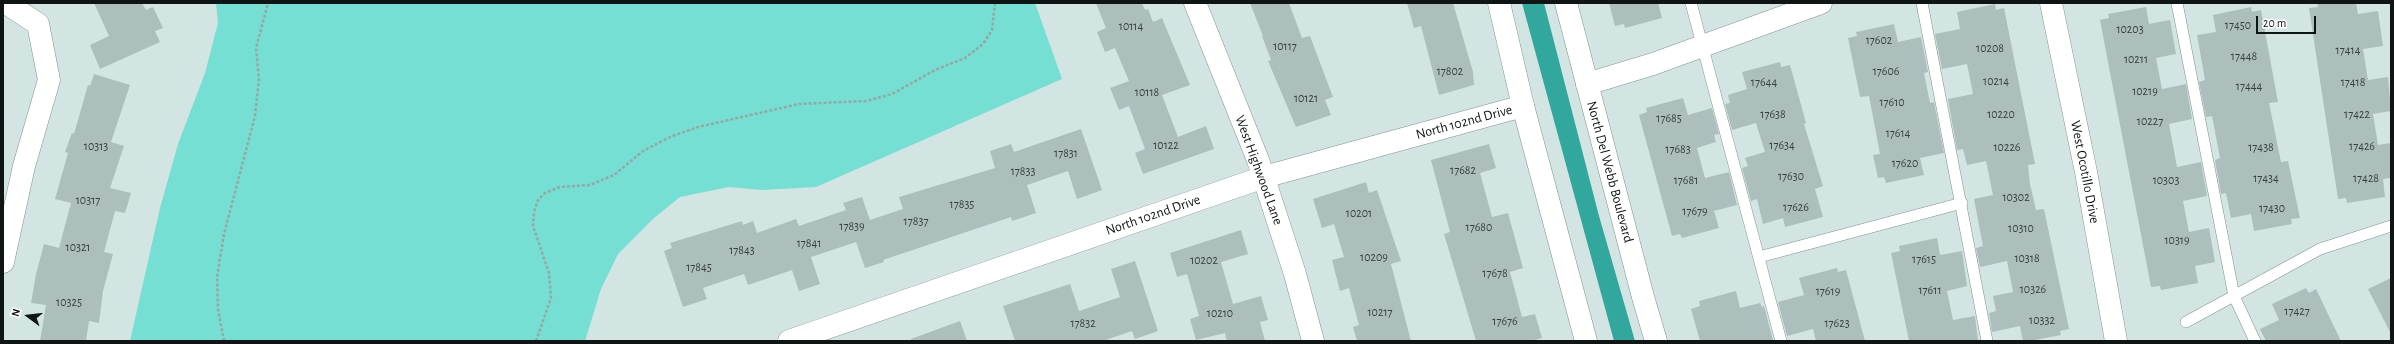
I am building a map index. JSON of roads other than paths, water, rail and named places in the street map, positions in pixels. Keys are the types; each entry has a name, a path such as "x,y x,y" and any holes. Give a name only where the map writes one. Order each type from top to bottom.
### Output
{"street":[{"path":"3,262 24,166 49,80 38,24 6,3"},
{"name":"West Highwood Lane","path":"1195,3 1264,177 1313,341"},
{"path":"1499,3 1523,106 1586,341"},
{"name":"North Del Webb Boulevard","path":"1566,3 1656,341"},
{"path":"1587,84 1703,47 1821,3"},
{"name":"West Ocotillo Drive","path":"2051,3 2086,172 2116,341"},
{"name":"North 102nd Drive","path":"789,341 1264,177 1523,106"}],"lane":[{"path":"1691,3 1781,341"},
{"path":"1922,3 1962,203 1987,341"},
{"path":"2177,3 2234,296 2255,341"},
{"path":"1759,257 1962,203"},
{"path":"2186,322 2320,249 2391,226"}]}
